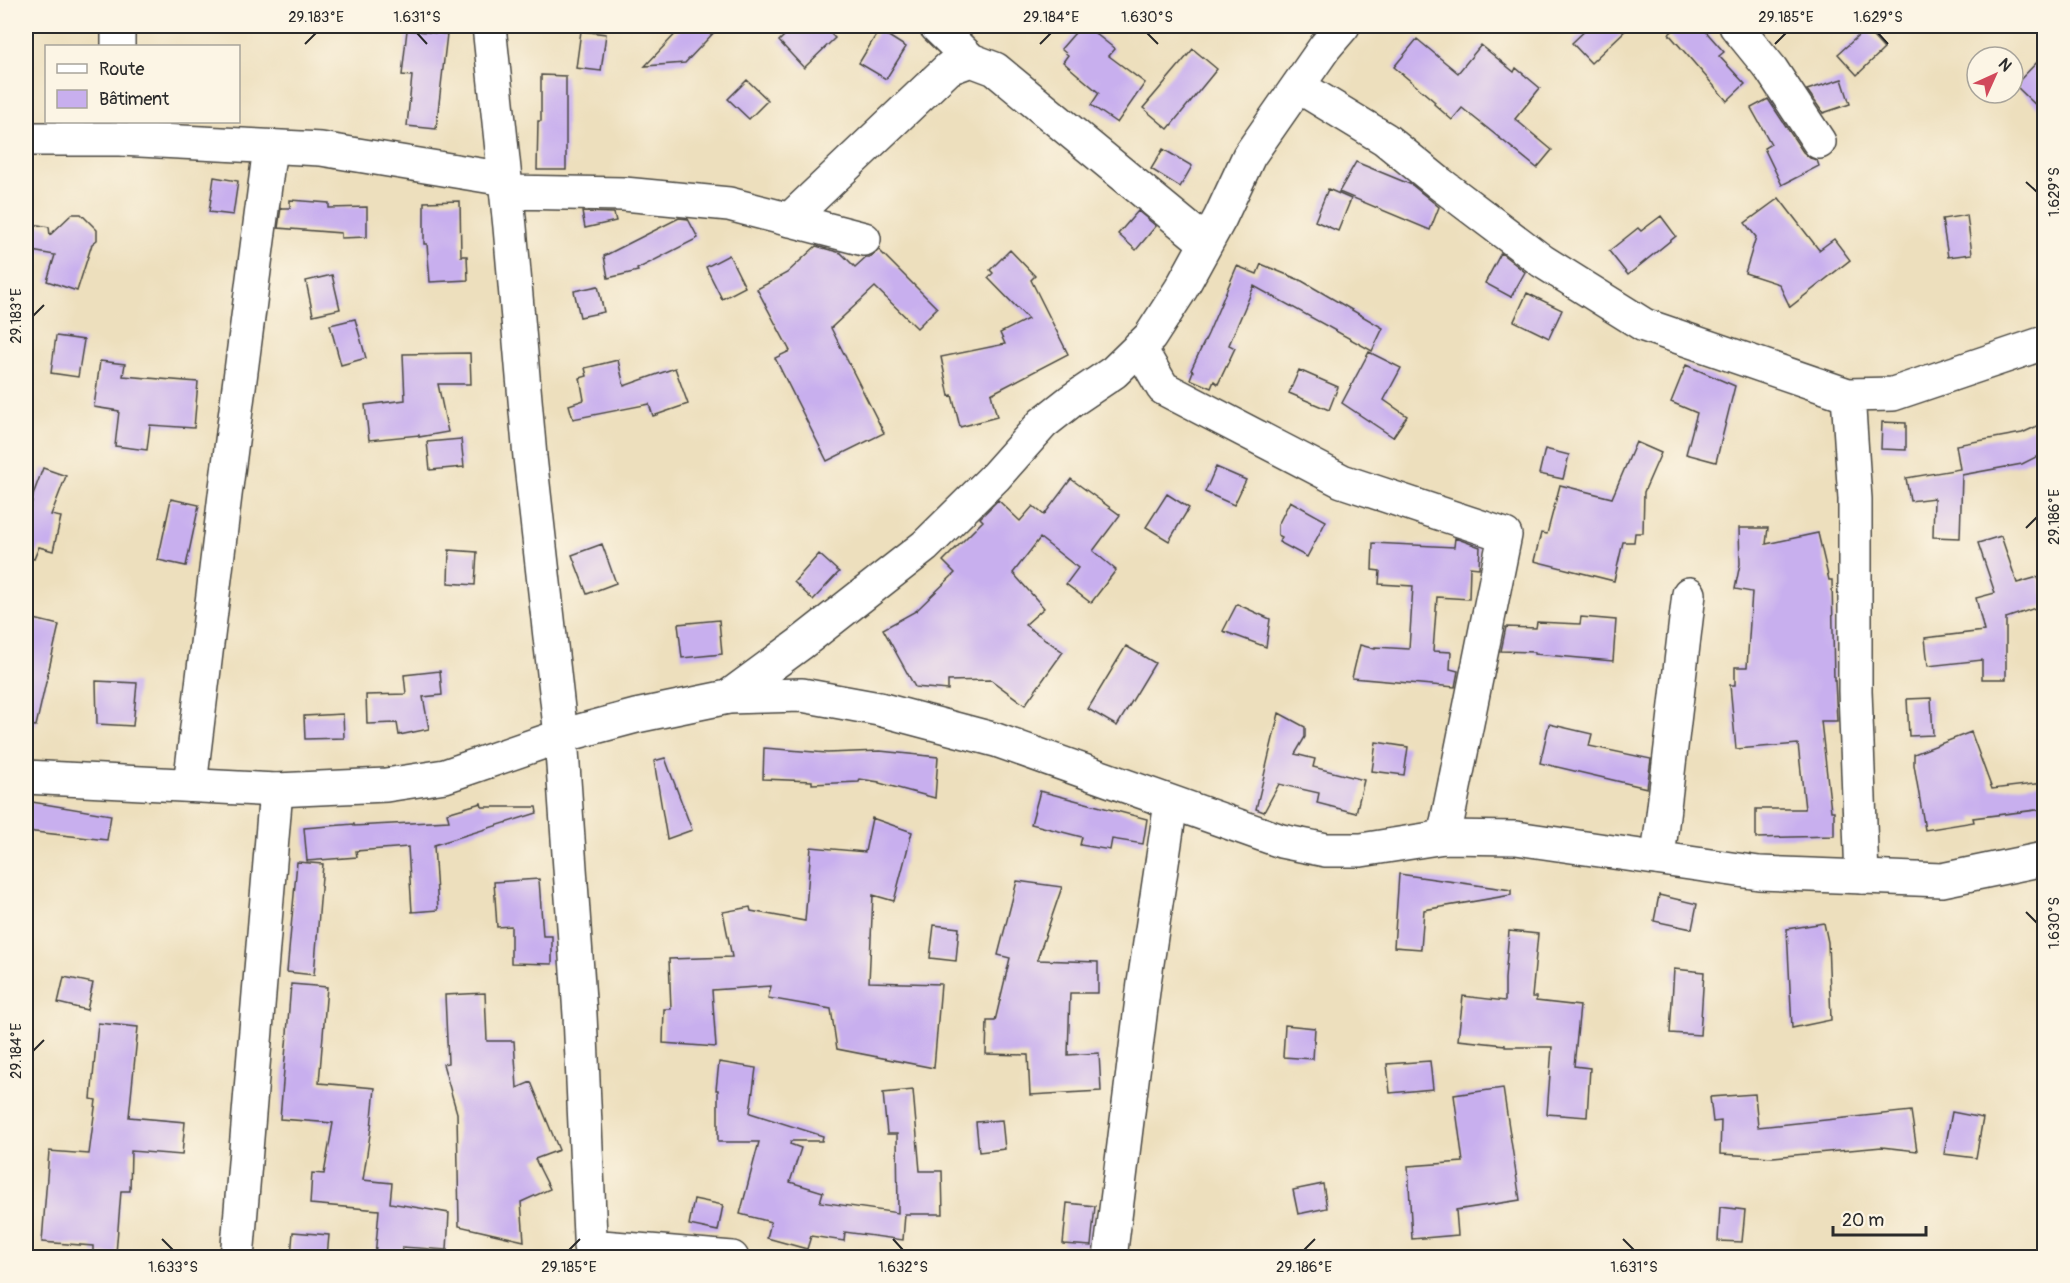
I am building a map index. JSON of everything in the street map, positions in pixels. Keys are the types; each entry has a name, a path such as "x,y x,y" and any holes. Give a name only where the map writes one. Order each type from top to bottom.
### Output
{"street":[{"path":"118,26 118,45"},
{"path":"489,26 530,457 561,736 580,1015 591,1252 732,1257"},
{"path":"936,26 971,60 995,69 1206,243"},
{"path":"728,697 925,546 995,477 1043,423 1114,372 1150,337 1220,218 1249,156 1325,47 1343,26"},
{"path":"1736,26 1771,69 1819,142"},
{"path":"789,219 950,68 971,60"},
{"path":"1298,86 1384,139 1438,183 1542,261 1644,325 1848,395 1893,394 2044,343"},
{"path":"26,139 120,130 270,147 321,149 506,186 729,204 864,239"},
{"path":"190,786 223,507 270,147"},
{"path":"1139,347 1163,388 1332,476 1505,535 1444,837"},
{"path":"1848,395 1855,499 1855,692 1862,877"},
{"path":"1658,858 1689,594"},
{"path":"26,777 276,790 386,785 445,776 561,736 636,716 728,697 802,695 879,709 996,740 1281,841 1326,850 1361,850 1444,837 1516,838 1760,873 1942,880 2044,859"},
{"path":"237,1257 276,790"},
{"path":"1118,1257 1144,983 1171,803"}],"building":[{"path":"683,26 720,26 685,63 645,66"},
{"path":"794,26 823,26 835,38 804,68 779,41"},
{"path":"1081,26 1086,26 1115,49 1109,56 1145,83 1117,123 1091,105 1099,93 1063,62 1068,55 1061,49"},
{"path":"1590,26 1630,26 1591,63 1572,43"},
{"path":"1678,26 1690,26 1693,29 1701,26 1724,52 1719,56 1745,84 1727,101 1669,34"},
{"path":"1866,29 1884,49 1857,75 1838,54"},
{"path":"407,30 447,34 436,129 407,126 412,76 402,75"},
{"path":"879,30 906,47 886,79 859,63"},
{"path":"581,31 606,34 601,71 576,68"},
{"path":"1417,39 1458,73 1481,45 1514,72 1516,68 1540,88 1515,119 1552,150 1537,168 1462,108 1452,120 1434,104 1435,102 1394,67"},
{"path":"1193,49 1217,69 1168,129 1143,108"},
{"path":"2044,55 2044,113 2025,95 2025,75"},
{"path":"541,75 566,76 566,170 537,170 538,121 541,121"},
{"path":"1842,79 1850,104 1823,113 1807,90"},
{"path":"747,80 768,100 749,119 728,99"},
{"path":"1768,99 1803,152 1817,160 1819,166 1782,185 1764,148 1771,144 1751,108"},
{"path":"1163,149 1192,166 1180,187 1151,169"},
{"path":"1356,162 1412,185 1439,207 1430,230 1339,192"},
{"path":"214,177 238,181 233,215 209,212"},
{"path":"1328,189 1351,199 1338,231 1315,221"},
{"path":"1779,198 1819,250 1834,239 1850,260 1790,307 1779,284 1745,273 1756,237 1745,223"},
{"path":"290,200 329,203 329,208 367,207 367,237 341,238 341,233 278,228 281,208 290,208"},
{"path":"460,201 461,256 467,256 468,280 430,282 427,244 424,244 424,202"},
{"path":"1138,211 1156,226 1136,250 1118,234"},
{"path":"582,212 614,213 616,221 585,228"},
{"path":"72,214 81,214 97,230 97,240 92,244 77,291 47,281 55,255 26,250 26,223 49,227 50,235"},
{"path":"1967,215 1972,254 1948,257 1942,219"},
{"path":"1661,216 1676,236 1628,275 1609,251 1638,228 1641,231"},
{"path":"679,218 688,219 698,238 637,269 638,271 608,278 604,256"},
{"path":"816,246 841,253 855,267 866,257 870,257 879,250 937,308 917,328 875,287 831,328 884,433 827,461 775,358 790,351 757,289 787,273"},
{"path":"1010,250 1035,276 1031,280 1068,354 991,394 997,417 960,427 952,395 949,396 941,357 1005,344 1000,333 1028,319 988,278 993,273 990,270"},
{"path":"1501,253 1525,272 1511,297 1485,283"},
{"path":"729,255 745,287 722,299 706,267"},
{"path":"1261,264 1302,281 1383,328 1372,351 1254,286 1229,345 1235,348 1218,384 1214,381 1211,388 1190,379 1193,371 1191,370 1237,266 1257,274"},
{"path":"332,275 340,309 313,315 306,281"},
{"path":"598,286 604,312 580,317 574,291"},
{"path":"1527,293 1562,310 1549,338 1514,321"},
{"path":"355,319 366,358 341,365 330,325"},
{"path":"56,336 84,340 78,377 51,373"},
{"path":"1369,352 1401,368 1384,400 1407,416 1393,437 1342,403"},
{"path":"470,353 471,384 438,384 448,432 419,437 419,435 369,440 365,405 405,400 403,354"},
{"path":"618,360 624,386 675,368 688,404 653,416 649,404 573,419 569,405 584,400 580,378 587,376 585,368"},
{"path":"100,361 125,364 123,376 198,382 194,428 150,425 147,450 115,446 119,411 94,407"},
{"path":"1686,365 1735,386 1716,462 1686,454 1697,413 1671,402"},
{"path":"1299,370 1338,387 1329,410 1289,393"},
{"path":"1882,422 1906,423 1906,450 1881,449"},
{"path":"2044,423 2044,453 2022,464 1962,475 1960,538 1933,537 1934,498 1910,501 1906,478 1960,469 1956,445 2022,433"},
{"path":"461,439 464,467 430,470 427,442"},
{"path":"1636,442 1661,453 1644,492 1643,533 1635,533 1634,542 1623,542 1614,581 1534,561 1541,533 1547,534 1560,485 1612,498"},
{"path":"1545,449 1569,455 1563,479 1539,474"},
{"path":"1216,467 1246,480 1234,505 1205,492"},
{"path":"43,468 66,476 51,515 61,517 53,551 39,547 34,559 26,557 26,526 34,492"},
{"path":"1071,479 1120,515 1093,551 1116,570 1091,603 1066,584 1078,568 1040,538 1013,573 1044,608 1025,625 1063,652 1025,705 991,680 948,681 948,690 915,687 883,629 916,611 955,573 943,561 983,521 980,518 998,500 1020,521 1033,506 1044,515"},
{"path":"1167,494 1189,508 1169,541 1146,527"},
{"path":"171,499 199,505 186,566 158,560"},
{"path":"1290,501 1326,521 1307,557 1279,542 1282,537 1278,535 1278,525"},
{"path":"1739,528 1768,528 1766,544 1818,533 1829,580 1832,580 1837,721 1821,721 1831,811 1834,811 1834,836 1756,838 1756,809 1805,809 1798,744 1736,749 1730,685 1735,685 1735,667 1747,667 1752,592 1735,589 1740,564"},
{"path":"2001,536 2017,583 2038,577 2044,597 2044,605 2006,618 2006,679 1982,679 1982,660 1928,666 1925,638 1984,631 1976,598 1995,593 1978,543"},
{"path":"1455,538 1480,547 1479,568 1470,567 1469,599 1437,597 1433,651 1451,652 1450,669 1458,671 1455,687 1352,678 1360,645 1375,649 1375,647 1409,649 1413,586 1379,584 1380,571 1372,570 1373,543 1454,547"},
{"path":"602,544 616,583 587,594 572,555"},
{"path":"449,550 477,552 475,585 448,583"},
{"path":"819,554 839,572 813,600 794,582"},
{"path":"1237,604 1270,619 1266,647 1223,631"},
{"path":"26,617 59,625 36,726 26,725"},
{"path":"1581,617 1616,620 1613,661 1535,654 1535,652 1501,651 1506,627 1536,628 1537,622 1580,624"},
{"path":"719,620 722,654 682,658 678,624"},
{"path":"1126,646 1155,663 1117,726 1088,709"},
{"path":"440,671 442,695 423,697 429,729 399,735 397,723 367,724 366,695 406,694 404,675"},
{"path":"96,681 137,683 133,726 97,724"},
{"path":"1931,698 1933,735 1909,736 1907,699"},
{"path":"1279,713 1305,727 1305,737 1295,754 1315,759 1313,767 1364,780 1356,813 1317,803 1319,793 1279,784 1264,812 1256,809"},
{"path":"343,714 344,738 305,739 304,716"},
{"path":"1549,724 1592,734 1589,746 1651,759 1647,788 1540,763"},
{"path":"1971,732 1992,789 2044,783 2044,809 1973,818 1974,822 1925,830 1914,754"},
{"path":"1376,742 1408,747 1404,775 1372,771"},
{"path":"764,748 827,753 880,751 938,757 935,798 860,779 859,782 812,784 812,781 763,779"},
{"path":"665,758 692,830 667,839 654,761"},
{"path":"1040,791 1147,819 1143,844 1112,839 1110,850 1080,845 1082,837 1031,824"},
{"path":"26,801 111,815 107,840 26,831"},
{"path":"481,803 482,807 536,807 537,813 434,845 438,910 412,912 408,847 356,851 357,857 307,861 304,828 449,821 447,813"},
{"path":"872,818 912,832 894,901 873,895 869,982 941,984 934,1068 837,1049 831,1009 768,998 771,986 712,990 716,1047 663,1043 664,1009 671,1009 669,959 732,957 723,912 750,907 751,911 805,921 811,847 865,852"},
{"path":"297,862 323,864 314,975 287,972"},
{"path":"1399,874 1511,890 1511,895 1424,910 1421,949 1394,947"},
{"path":"539,879 543,936 552,936 552,964 511,963 511,926 497,927 494,882"},
{"path":"1017,881 1062,887 1037,960 1098,962 1098,993 1070,993 1068,1055 1099,1053 1101,1091 1030,1095 1028,1055 986,1054 987,1021 995,1021 1010,958 998,955"},
{"path":"1659,895 1697,904 1692,929 1654,921"},
{"path":"1824,923 1828,942 1831,1020 1792,1028 1787,929"},
{"path":"934,925 959,928 956,961 930,958"},
{"path":"1509,931 1538,934 1532,997 1536,997 1536,1001 1580,1006 1574,1066 1590,1068 1587,1117 1547,1114 1552,1047 1505,1047 1505,1045 1458,1040 1463,996 1505,1001"},
{"path":"1674,969 1704,972 1700,1035 1670,1033"},
{"path":"64,977 93,983 87,1010 58,1003"},
{"path":"291,984 327,987 319,1083 375,1088 363,1180 392,1183 390,1203 449,1213 447,1250 402,1247 401,1257 375,1257 379,1210 310,1204 312,1173 324,1174 333,1123 280,1119"},
{"path":"485,993 487,1041 514,1041 517,1088 531,1082 559,1150 535,1159 550,1189 521,1202 524,1241 459,1226 457,1113 443,1064 448,1063 445,995"},
{"path":"98,1023 138,1027 129,1117 185,1122 182,1155 131,1151 130,1191 121,1191 116,1254 93,1253 93,1246 42,1242 49,1151 89,1154 96,1100 91,1099"},
{"path":"1285,1025 1315,1028 1313,1059 1283,1057"},
{"path":"1430,1061 1433,1089 1390,1093 1387,1064"},
{"path":"719,1062 756,1068 750,1113 823,1136 822,1141 791,1141 790,1144 801,1148 790,1182 823,1192 820,1202 898,1213 897,1134 887,1134 883,1093 913,1090 920,1171 942,1171 943,1214 905,1214 903,1240 845,1232 844,1241 811,1236 807,1249 767,1238 771,1222 740,1214 759,1142 718,1142 718,1090 716,1090"},
{"path":"1503,1088 1520,1200 1456,1210 1458,1235 1412,1239 1408,1166 1463,1162 1454,1095"},
{"path":"1755,1094 1758,1127 1911,1111 1917,1151 1882,1147 1773,1157 1720,1154 1721,1121 1713,1122 1710,1097"},
{"path":"1952,1112 1983,1118 1976,1158 1944,1154"},
{"path":"1002,1120 1005,1149 979,1152 976,1122"},
{"path":"1323,1184 1327,1208 1298,1214 1293,1190"},
{"path":"694,1199 723,1205 718,1231 689,1225"},
{"path":"1067,1203 1095,1206 1091,1246 1063,1244"},
{"path":"1720,1207 1745,1210 1742,1242 1718,1241"},
{"path":"293,1232 329,1235 327,1257 291,1257"}]}
